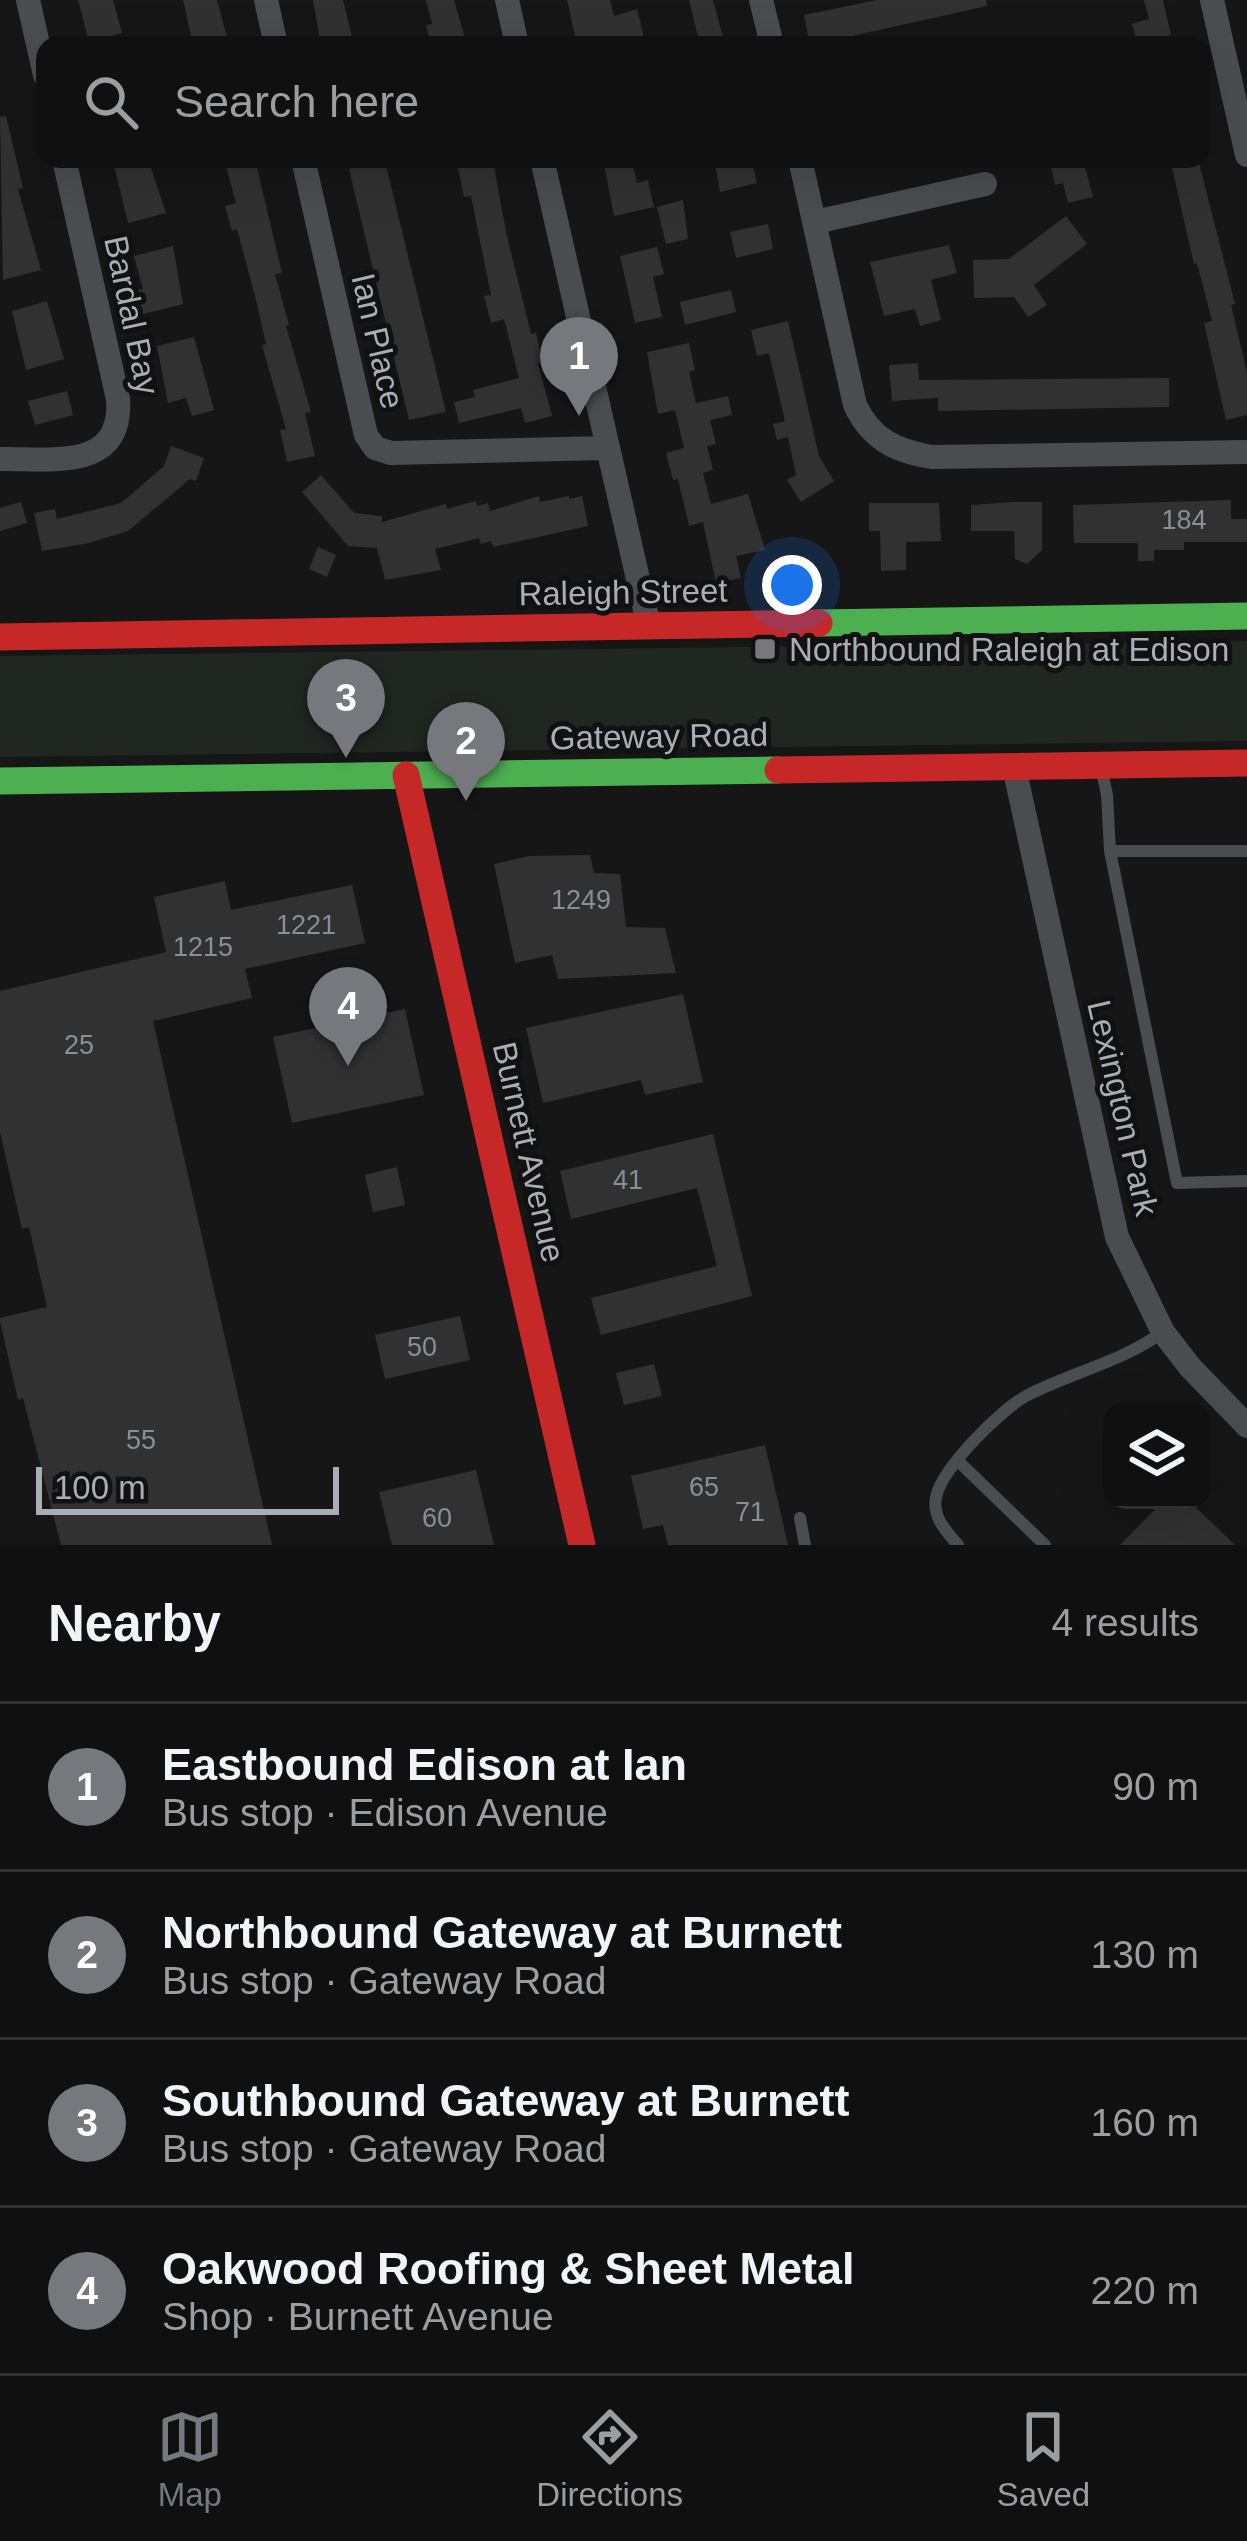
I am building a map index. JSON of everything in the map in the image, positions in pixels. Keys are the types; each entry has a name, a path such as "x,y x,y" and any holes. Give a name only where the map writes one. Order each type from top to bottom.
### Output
{"street":[{"path":"28,0 36,36"},
{"path":"266,0 274,36"},
{"path":"507,0 515,36"},
{"path":"761,0 770,36"},
{"path":"1212,0 1247,155"},
{"name":"Bardal Bay","path":"0,459 80,457 108,445 119,422 118,399 66,168"},
{"name":"Ian Place","path":"304,168 366,435 375,448 392,453 607,448"},
{"path":"544,168 650,627"},
{"path":"802,168 855,404 880,440 903,452 932,457 1247,452"},
{"path":"815,222 985,184"},
{"name":"Raleigh Street","path":"0,637 1247,616"},
{"name":"Gateway Road","path":"0,781 1247,763"},
{"name":"Lexington Park","path":"1014,767 1118,1237 1136,1284 1163,1332 1247,1426"},
{"name":"Burnett Avenue","path":"406,775 582,1545"}],"lane":[{"path":"1100,766 1110,851 1177,1183 1247,1181"},
{"path":"1110,851 1247,851"},
{"path":"958,1545 940,1524 935,1499 947,1473 1006,1408 1029,1394 1133,1353 1163,1332"},
{"path":"958,1461 1045,1545"},
{"path":"800,1518 806,1545"}],"shaded area":[{"path":"1247,641 1247,741 0,757 0,656"}],"building":[{"path":"78,0 113,0 122,33 87,36"},
{"path":"183,0 217,0 227,36 191,36"},
{"path":"313,0 343,0 352,36 319,36"},
{"path":"426,0 454,0 464,36 429,36 426,25 432,24"},
{"path":"567,0 610,0 614,16 637,9 644,36 575,36"},
{"path":"689,0 713,0 723,36 698,36"},
{"path":"877,0 986,0 987,6 852,36 808,36 804,15"},
{"path":"1144,0 1163,0 1171,35 1135,36 1132,24 1149,19"},
{"path":"6,116 23,188 18,189 41,270 3,280 0,117"},
{"path":"115,168 151,168 166,213 128,223"},
{"path":"226,168 257,168 282,273 275,274 286,326 311,412 305,413 315,456 287,462 280,430 286,429 262,345 266,344 256,300 237,229 232,231 225,206 236,203"},
{"path":"387,168 446,412 409,420 349,169"},
{"path":"458,168 494,168 552,416 525,423 521,408 459,423 454,402 475,397 473,390 519,378 504,319 491,323 484,296 491,295 471,196 464,197"},
{"path":"605,168 633,168 637,183 648,180 654,207 614,216"},
{"path":"716,168 753,168 757,183 720,192"},
{"path":"1051,168 1085,168 1093,197 1068,203 1063,183 1055,185"},
{"path":"1172,168 1200,168 1235,304 1231,305 1247,373 1247,415 1226,420 1204,323 1212,321"},
{"path":"683,200 688,239 666,244 657,207"},
{"path":"1066,216 1087,244 1034,285 1047,305 1028,317 1014,297 974,298 973,260 1009,259"},
{"path":"768,224 773,249 736,258 730,232"},
{"path":"949,245 957,273 931,280 941,320 920,326 915,309 884,316 870,262"},
{"path":"173,246 183,304 143,314 137,290 143,289 134,256"},
{"path":"657,247 664,274 653,277 662,317 635,323 620,256"},
{"path":"731,290 736,312 685,325 680,302"},
{"path":"47,301 64,359 26,370 12,311"},
{"path":"788,321 819,456 834,481 801,502 787,480 796,475 788,437 777,440 773,424 785,421 769,353 757,356 751,330"},
{"path":"194,337 214,410 192,416 186,398 168,403 157,346"},
{"path":"689,343 696,403 728,396 732,415 710,420 716,444 707,446 713,470 703,473 711,504 748,494 765,550 736,556 741,578 716,583 703,522 689,526 678,479 673,480 666,453 684,448 675,410 658,414 647,352"},
{"path":"918,363 919,380 1169,378 1169,407 938,411 938,398 892,401 889,365"},
{"path":"67,391 73,415 35,425 28,401"},
{"path":"171,446 204,458 196,481 190,479 128,531 42,551 34,513 55,509 57,519 121,503 164,466"},
{"path":"321,475 354,513 382,516 382,522 446,504 447,509 476,501 477,506 488,503 490,511 539,496 540,502 582,496 588,526 493,547 491,541 481,544 479,538 435,549 441,570 385,580 377,548 348,546 302,492"},
{"path":"1231,500 1231,519 1247,519 1247,542 1184,542 1184,550 1154,550 1154,561 1138,561 1138,543 1074,543 1073,505"},
{"path":"21,502 27,523 0,531 0,508"},
{"path":"1042,502 1042,550 1027,564 1015,559 1014,531 971,531 971,505"},
{"path":"869,503 939,503 941,541 906,542 906,570 881,571 880,531 869,531"},
{"path":"318,547 336,555 327,577 309,569"},
{"path":"590,855 594,873 620,874 626,927 665,928 676,973 558,979 552,955 515,963 494,864 529,856"},
{"path":"225,881 231,910 352,885 365,943 245,969 252,998 153,1021 272,1545 61,1545 0,1321 47,1307 29,1227 22,1229 0,1132 0,991 166,952 154,897"},
{"path":"683,994 703,1082 645,1095 641,1080 543,1103 526,1028"},
{"path":"405,1009 424,1095 292,1123 273,1037"},
{"path":"713,1134 752,1296 601,1335 591,1298 717,1266 697,1188 571,1219 560,1171"},
{"path":"397,1167 405,1205 373,1212 365,1175"},
{"path":"460,1316 470,1360 385,1379 375,1335"},
{"path":"654,1364 662,1396 624,1405 616,1373"},
{"path":"765,1445 788,1545 668,1545 663,1525 643,1529 631,1476"},
{"path":"476,1470 494,1545 392,1545 379,1492"},
{"path":"1155,1509 1197,1509 1235,1545 1120,1545"}],"traffic: fast":[{"path":"819,623 1247,616"},
{"path":"0,781 778,770"}],"traffic: jam":[{"path":"0,637 819,623"},
{"path":"778,770 1247,763"},
{"path":"406,775 582,1545"}],"place":[{"name":"Eastbound Edison at Ian","path":"579,416"},
{"name":"Northbound Raleigh at Edison","path":"765,649"},
{"name":"Southbound Gateway at Burnett","path":"346,758"},
{"name":"Northbound Gateway at Burnett","path":"466,801"},
{"name":"Oakwood Roofing & Sheet Metal","path":"348,1066"}]}
